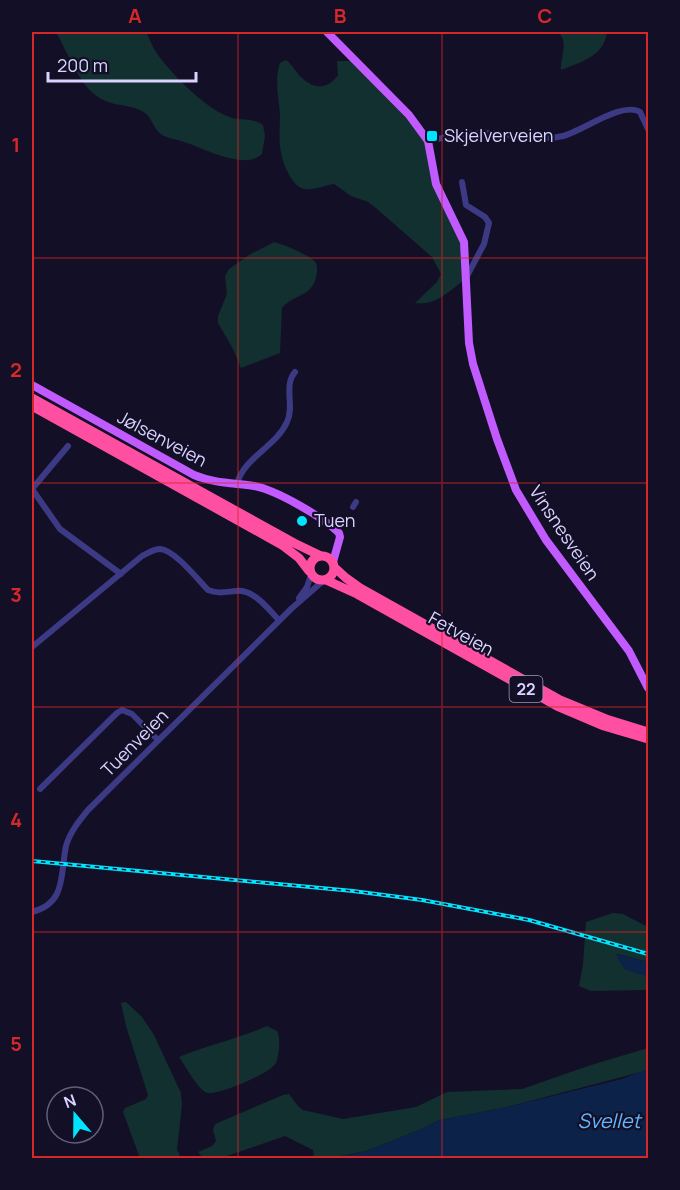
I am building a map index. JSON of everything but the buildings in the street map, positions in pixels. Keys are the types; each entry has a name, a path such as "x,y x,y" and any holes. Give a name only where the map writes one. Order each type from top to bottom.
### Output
{"highway":[{"name":"22","path":"32,398 304,549 329,558 334,565"},
{"name":"22","path":"32,406 282,545 299,558 316,580 325,580"},
{"path":"310,573 312,560 322,556"},
{"path":"325,580 333,575 334,565"},
{"name":"Fetveien","path":"334,565 346,579 360,588 560,700 606,719 648,732"},
{"name":"Fetveien","path":"325,580 357,594 557,706 615,730 648,739"}],"main road":[{"name":"Vinsnesveien","path":"332,33 409,115 428,141 438,190 464,242 471,357 516,490 546,540 629,651 648,688"},
{"name":"Jølsenveien","path":"32,384 194,475 209,480 262,488 281,496 338,531 339,541"},
{"path":"322,556 339,541"},
{"path":"334,565 339,541"}],"street":[{"path":"428,141 478,133 554,138 629,109 640,112 648,129"},
{"path":"462,182 466,205 485,217 489,224 484,244 467,276"},
{"path":"237,484 241,471 278,436 287,424 291,408 289,383 295,372"},
{"path":"68,446 32,490 60,529 121,574"},
{"path":"32,647 146,554 154,550 164,550 176,557 208,590 215,593 244,591 253,595 279,620"},
{"name":"Tuenveien","path":"291,609 307,587 310,573"},
{"name":"Tuenveien","path":"32,912 42,909 53,901 59,890 66,846 80,819 279,620 325,580"},
{"path":"40,789 117,712 123,710 132,714 158,741"}],"green space":[{"path":"56,32 146,32 160,58 208,105 227,116 263,125 265,136 262,154 254,159 245,160 224,157 162,135 142,111 107,101 94,94 78,73"},
{"path":"557,32 607,32 602,47 591,57 561,70 564,44 561,35"},
{"path":"286,60 300,76 316,86 326,85 334,80 338,75 337,61 353,61 424,138 437,190 464,247 463,281 446,294 429,302 415,303 437,282 441,274 432,257 368,202 351,196 334,184 306,189 293,181 283,161 280,141 277,76 280,63"},
{"path":"274,242 313,260 317,267 316,279 309,290 282,308 280,353 241,368 218,323 218,316 227,294 225,276 229,269 249,255"},
{"path":"613,913 623,914 648,927 648,962 617,954 625,969 648,976 648,990 591,991 579,986 586,922"},
{"path":"126,1002 142,1017 154,1035 181,1093 182,1105 177,1150 180,1155 176,1158 140,1158 123,1112 125,1108 146,1099 148,1095 126,1026 121,1003"},
{"path":"267,1026 277,1031 279,1038 276,1063 265,1072 233,1087 214,1093 204,1091 179,1057 245,1035"},
{"path":"648,1048 648,1069 641,1072 507,1107 440,1120 367,1151 330,1158 314,1158 313,1150 285,1136 221,1158 203,1158 198,1152 212,1146 216,1141 213,1130 215,1124 283,1095 289,1094 303,1110 343,1119 416,1107 447,1092 522,1089"}],"water":[{"path":"616,954 648,962 648,976 625,968"},
{"name":"Svellet","path":"648,1069 648,1158 330,1158 367,1151 440,1120 507,1107 622,1079"}],"railway":[{"path":"32,861 353,891 422,900 529,920 648,954"}],"place":[{"name":"Skjelverveien","path":"432,136"},
{"name":"Tuen","path":"302,521"}]}
